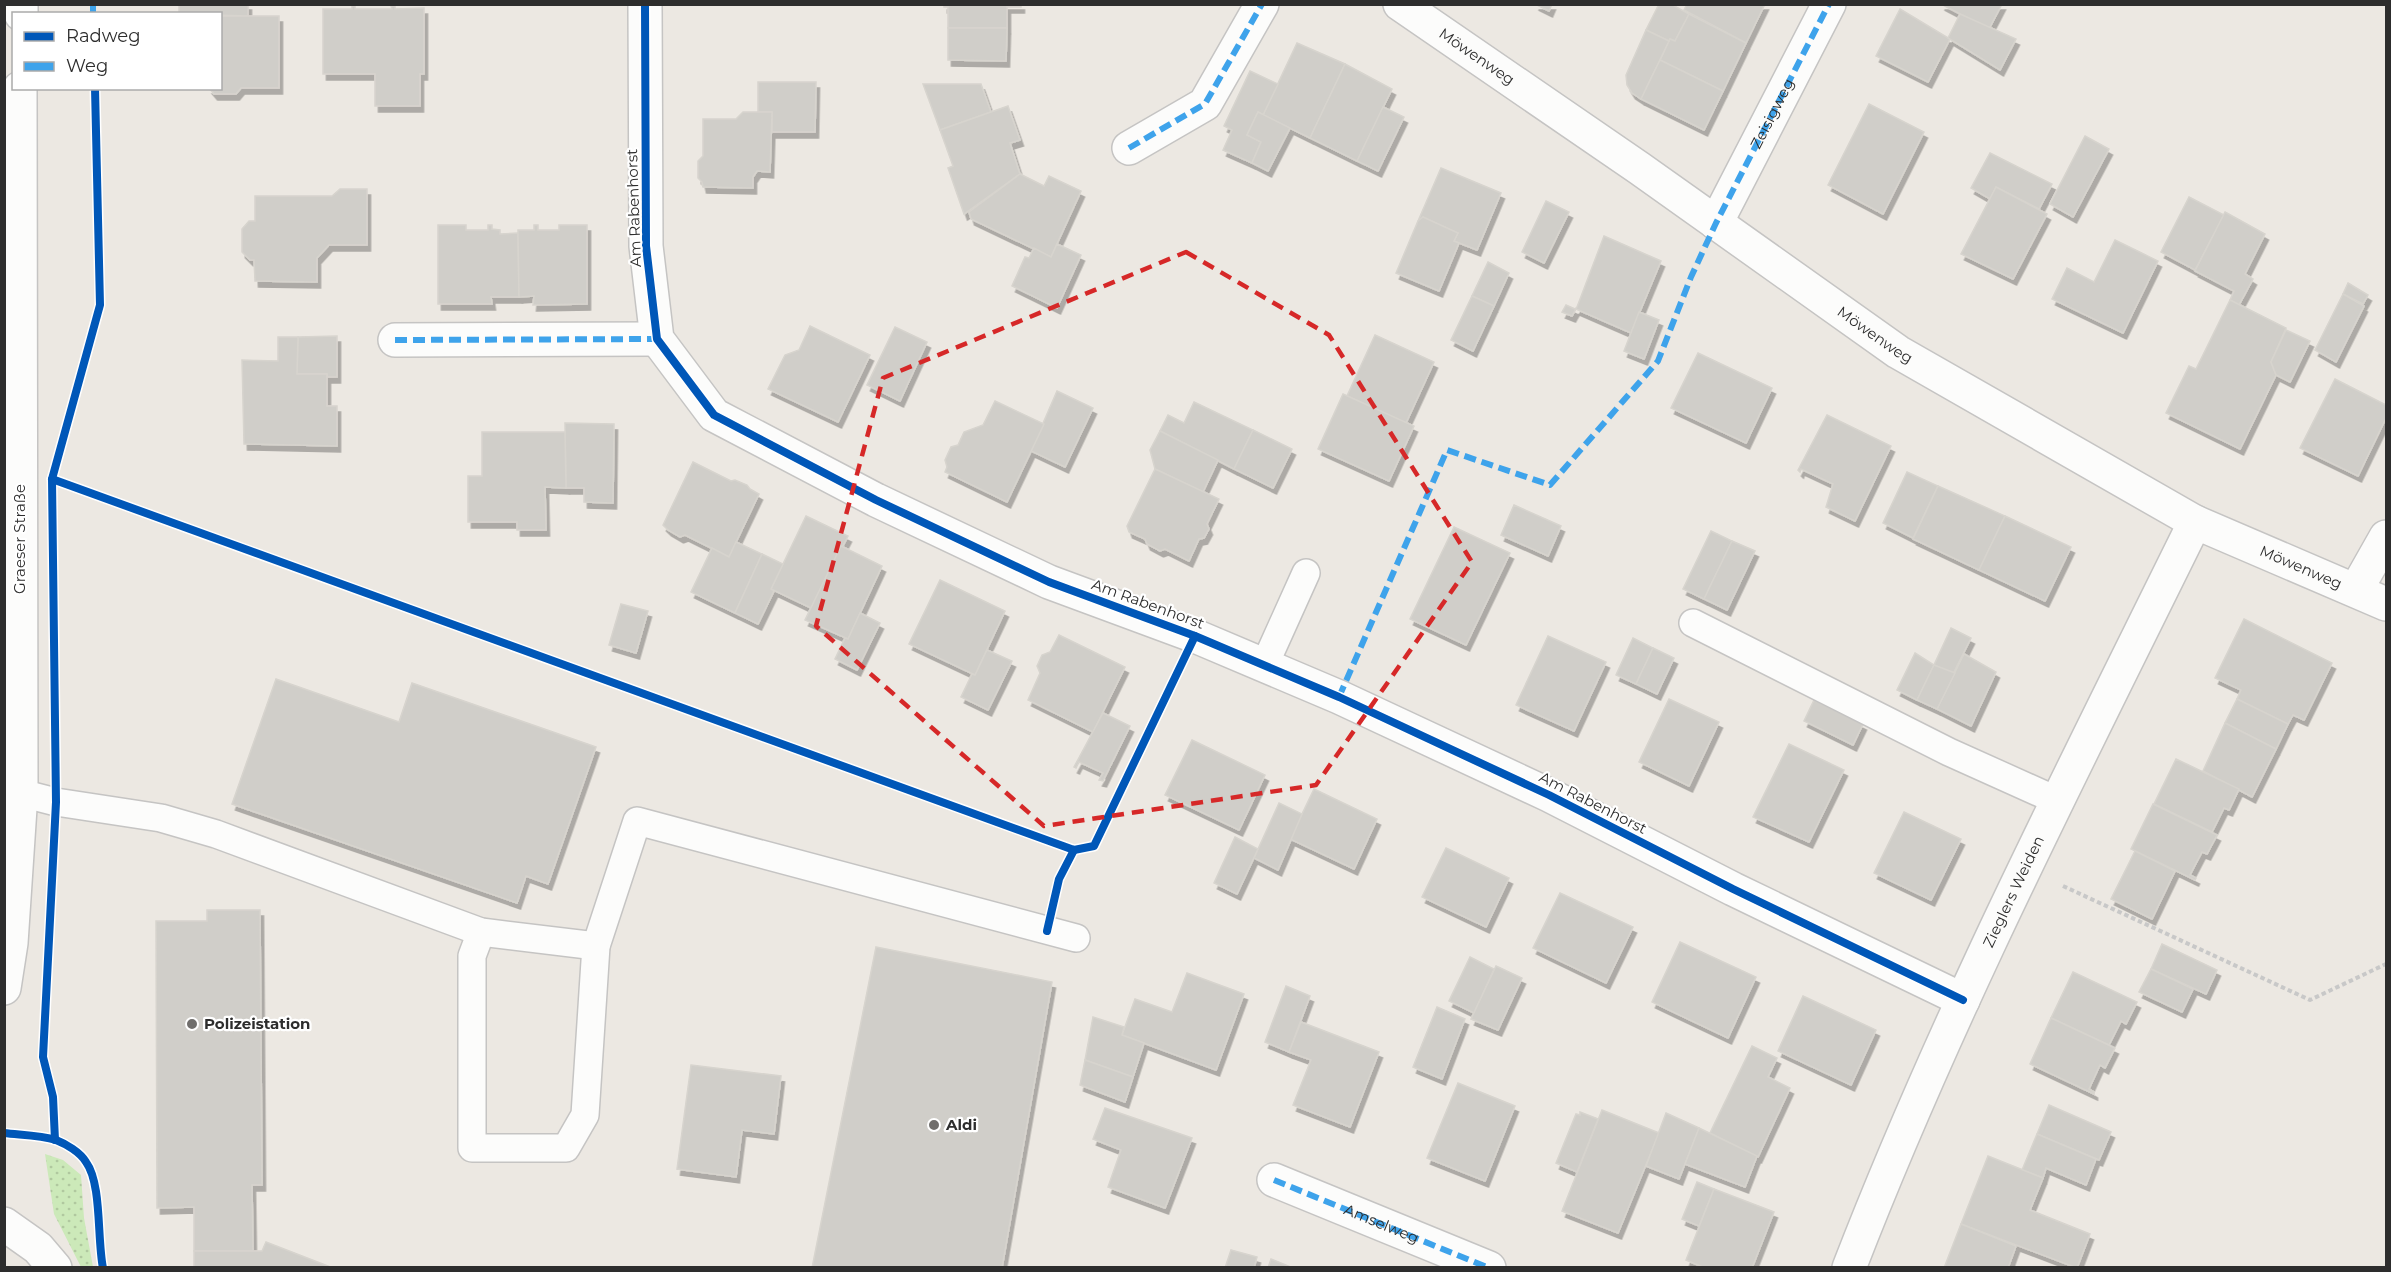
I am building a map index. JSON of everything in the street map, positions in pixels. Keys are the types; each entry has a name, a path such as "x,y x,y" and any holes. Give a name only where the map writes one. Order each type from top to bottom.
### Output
{"street":[{"name":"Am Rabenhorst","path":"645,4 646,246 657,339 714,415 876,500 1049,582 1265,664 1548,795 1733,889 1963,1000"},
{"path":"1129,148 1205,104 1262,4"},
{"name":"Möwenweg","path":"1400,4 1898,351 2195,522 2386,604"},
{"name":"Zeisigweg","path":"1716,223 1829,4"},
{"name":"Graeser Straße","path":"4,988 11,943 21,793 21,90"},
{"path":"395,340 657,339"},
{"name":"Zieglers Weiden","path":"1849,1268 1872,1208 1963,1000 2025,867 2195,522"},
{"path":"2356,590 2386,537"},
{"name":"Amselweg","path":"1274,1180 1489,1268"},
{"path":"4,1224 38,1248 55,1268"}],"lane":[{"path":"1265,664 1306,573"},
{"path":"1693,623 1949,752 2058,801"},
{"path":"21,793 56,802 162,818 216,834 481,932 596,946"},
{"path":"481,932 472,956 472,1148 566,1148 585,1116 596,946 637,821 1076,938"}],"path":[{"path":"2025,867 2310,1000 2386,964"}],"highlighted area":[{"path":"1186,252 1329,335 1472,562 1316,785 1044,826 816,626 883,378"}],"green space":[{"path":"45,1154 63,1160 81,1175 84,1218 93,1267 81,1267 54,1214"}],"building":[{"path":"179,4 248,4 248,16 222,15 222,12 179,12"},
{"path":"944,4 1021,4 1021,7 1007,7 1007,28 948,28 948,7 944,7"},
{"path":"1535,4 1552,4 1549,11"},
{"path":"1659,4 1671,4 1689,14 1675,41 1670,39 1669,41 1646,30"},
{"path":"1687,4 1765,4 1746,43 1684,10"},
{"path":"1941,4 2002,4 1989,29"},
{"path":"352,6 355,6 355,9 392,9 391,6 395,6 395,9 424,8 424,74 420,74 420,106 375,106 375,74 323,74 323,9 352,9"},
{"path":"1900,9 1950,39 1928,82 1876,56"},
{"path":"1689,14 1746,43 1723,91 1660,60 1670,39 1675,41"},
{"path":"1960,14 2016,39 2000,70 1948,38"},
{"path":"222,16 279,16 279,88 241,88 236,94 214,94 211,90 222,90"},
{"path":"948,28 1007,28 1006,61 948,60"},
{"path":"1646,30 1669,41 1641,99 1632,93 1627,85 1626,75"},
{"path":"1297,43 1345,64 1310,138 1263,115"},
{"path":"1660,60 1723,91 1704,130 1641,99"},
{"path":"1345,64 1392,89 1357,161 1310,138"},
{"path":"1250,71 1278,84 1263,115 1258,112 1247,135 1261,142 1252,163 1223,150 1232,130 1224,126"},
{"path":"758,82 816,82 815,132 772,132 772,112 758,112"},
{"path":"923,84 981,84 991,112 940,130"},
{"path":"1869,104 1924,132 1883,214 1828,185"},
{"path":"1008,106 1020,140 1010,143 1020,174 964,214 948,168 953,166 940,130"},
{"path":"1383,107 1404,117 1378,171 1357,161"},
{"path":"743,112 772,112 770,172 757,171 753,177 753,188 703,187 698,178 698,161 703,156 703,119 736,119"},
{"path":"1258,112 1290,128 1268,171 1252,163 1261,142 1247,135"},
{"path":"2085,136 2109,149 2073,217 2050,204"},
{"path":"1990,153 2052,184 2039,209 1996,187 1990,199 1971,188"},
{"path":"1441,168 1501,193 1477,250 1454,241 1458,233 1423,217 1418,221"},
{"path":"1020,174 1044,186 1049,176 1081,191 1051,257 971,219 969,212"},
{"path":"1996,187 2047,214 2013,279 1961,254"},
{"path":"340,189 367,189 367,245 329,245 317,258 317,282 255,281 254,260 250,260 242,252 242,229 249,221 255,221 255,196 332,196"},
{"path":"2189,197 2224,215 2195,270 2161,252"},
{"path":"1546,201 1569,212 1544,263 1522,252"},
{"path":"2225,212 2265,234 2245,274 2253,279 2239,305 2230,300 2234,291 2195,271"},
{"path":"1423,217 1458,233 1454,241 1459,243 1439,291 1396,273 1418,221"},
{"path":"438,225 466,225 466,230 488,230 488,225 492,225 492,229 500,230 500,234 518,233 519,297 491,297 492,304 438,304"},
{"path":"534,225 538,225 538,230 559,230 559,225 587,225 587,304 533,305 534,296 519,297 518,230 534,230"},
{"path":"1604,236 1661,261 1631,333 1576,309 1572,316 1562,312 1566,305 1575,309 1577,307"},
{"path":"2115,240 2158,261 2123,333 2052,299 2067,268 2094,282"},
{"path":"1057,244 1081,255 1057,308 1012,286 1025,257 1029,258 1034,248 1051,257"},
{"path":"1488,262 1509,273 1494,306 1472,296"},
{"path":"2348,283 2368,295 2363,304 2343,294"},
{"path":"2343,294 2364,306 2336,362 2315,350"},
{"path":"1472,296 1494,306 1473,351 1451,340"},
{"path":"2230,300 2286,328 2271,362 2276,375 2240,449 2166,413 2189,366 2196,369"},
{"path":"1639,312 1659,320 1644,359 1624,351"},
{"path":"810,326 870,355 838,422 768,389 785,355 799,350"},
{"path":"895,327 927,342 900,401 867,385"},
{"path":"2286,330 2310,341 2290,382 2276,375 2271,362"},
{"path":"1375,335 1434,362 1406,423 1347,396"},
{"path":"337,336 337,377 327,377 327,374 297,374 298,337"},
{"path":"278,337 298,337 297,374 327,374 327,406 337,406 337,446 244,444 242,360 278,361"},
{"path":"1698,353 1772,388 1746,443 1671,408"},
{"path":"2335,379 2386,405 2386,418 2358,476 2300,448"},
{"path":"1057,391 1093,408 1065,467 1031,451"},
{"path":"1343,394 1414,426 1389,481 1318,449"},
{"path":"995,401 1044,424 1007,502 945,472 947,467 945,460 951,447 958,445 964,432 983,425"},
{"path":"1194,402 1253,430 1234,469 1160,431 1168,415 1184,423"},
{"path":"1827,415 1891,446 1855,521 1826,507 1833,484 1801,469 1800,472 1798,470"},
{"path":"565,423 614,424 613,503 584,502 584,488 566,488"},
{"path":"1253,430 1292,449 1273,488 1234,469"},
{"path":"1160,431 1218,460 1203,492 1155,469 1150,450"},
{"path":"482,432 565,432 566,488 545,487 546,530 517,530 517,522 468,522 468,476 482,476"},
{"path":"693,462 731,481 735,480 747,485 759,494 729,557 685,535 680,537 663,525"},
{"path":"1155,469 1219,499 1207,524 1209,529 1204,538 1199,539 1189,561 1165,549 1160,551 1147,544 1145,539 1129,532 1127,526"},
{"path":"1907,472 1938,486 1913,538 1883,523"},
{"path":"1938,486 2005,516 1979,570 1913,539"},
{"path":"1514,505 1561,526 1548,556 1501,535"},
{"path":"806,516 848,536 811,608 771,589"},
{"path":"2005,516 2071,547 2045,601 1979,570"},
{"path":"1454,527 1510,553 1466,645 1410,619"},
{"path":"1711,531 1732,541 1704,599 1683,589"},
{"path":"1732,541 1755,551 1727,610 1704,599"},
{"path":"736,542 762,554 735,613 691,592 712,548 729,557"},
{"path":"841,546 882,566 848,639 805,620"},
{"path":"762,554 783,564 771,589 774,591 758,624 735,613"},
{"path":"940,580 1005,611 975,675 909,644"},
{"path":"621,604 648,611 636,653 609,645"},
{"path":"860,613 880,623 857,670 835,659 845,638 848,639"},
{"path":"2244,619 2332,663 2304,720 2293,715 2288,724 2237,699 2241,690 2215,678"},
{"path":"1951,628 1971,638 1953,674 1934,665"},
{"path":"1059,635 1125,667 1093,732 1028,700 1040,673 1037,666 1042,655 1050,652"},
{"path":"1548,636 1606,662 1574,731 1516,705"},
{"path":"1633,638 1653,648 1636,684 1616,675"},
{"path":"1653,648 1674,658 1657,694 1636,684"},
{"path":"987,650 1012,661 988,710 961,697"},
{"path":"1915,653 1934,665 1917,700 1897,690"},
{"path":"1964,654 1996,672 1971,726 1937,709"},
{"path":"1934,665 1955,673 1937,709 1917,700"},
{"path":"276,679 399,722 412,683 596,747 548,884 526,876 517,903 232,804"},
{"path":"1669,699 1719,722 1689,786 1639,762"},
{"path":"2237,699 2288,724 2276,749 2225,723"},
{"path":"1814,700 1863,724 1853,745 1804,721"},
{"path":"1103,713 1130,726 1103,781 1099,780 1103,773 1079,762 1076,768 1074,767"},
{"path":"2225,723 2276,749 2252,797 2203,771"},
{"path":"1192,740 1265,775 1239,830 1165,795"},
{"path":"1789,744 1844,770 1809,842 1753,817"},
{"path":"2176,759 2239,789 2229,810 2224,808 2212,832 2154,804"},
{"path":"1314,789 1377,819 1354,869 1290,839"},
{"path":"1279,803 1302,814 1278,870 1254,858"},
{"path":"2153,804 2217,835 2207,854 2202,852 2190,875 2196,878 2195,880 2131,849"},
{"path":"1904,812 1961,839 1931,900 1874,873"},
{"path":"1235,837 1258,849 1237,894 1214,883"},
{"path":"1446,848 1509,878 1486,927 1422,897"},
{"path":"2135,851 2175,871 2152,919 2111,899"},
{"path":"1560,893 1633,927 1606,983 1533,948"},
{"path":"207,910 260,910 262,1185 252,1185 253,1251 194,1251 194,1207 157,1208 156,921 207,921"},
{"path":"1680,942 1756,977 1728,1038 1652,1002"},
{"path":"2162,944 2217,970 2206,994 2151,969"},
{"name":"Aldi","path":"876,947 1052,982 1002,1268 812,1268"},
{"path":"1470,957 1494,969 1474,1013 1449,1001"},
{"path":"1496,966 1522,978 1498,1030 1471,1019"},
{"path":"2151,969 2193,989 2182,1012 2139,992"},
{"path":"2073,972 2137,1002 2126,1024 2121,1021 2109,1045 2051,1018"},
{"path":"1187,973 1244,994 1216,1070 1122,1035 1135,999 1172,1012"},
{"path":"1286,986 1310,996 1289,1052 1265,1042"},
{"path":"1803,996 1876,1030 1851,1085 1778,1051"},
{"path":"1437,1007 1465,1019 1442,1079 1413,1067"},
{"path":"1093,1017 1124,1027 1122,1035 1144,1043 1133,1077 1085,1060"},
{"path":"2051,1018 2115,1048 2105,1068 2100,1065 2089,1089 2094,1094 2030,1064"},
{"path":"1301,1022 1379,1052 1350,1127 1293,1105 1311,1060 1289,1052"},
{"path":"1752,1046 1777,1058 1768,1077 1790,1088 1758,1157 1710,1133"},
{"path":"1085,1060 1133,1077 1125,1102 1080,1085"},
{"path":"691,1065 781,1076 774,1134 742,1130 736,1177 677,1169"},
{"path":"1458,1083 1515,1106 1485,1181 1427,1158"},
{"path":"2049,1105 2111,1132 2099,1160 2037,1134"},
{"path":"1105,1108 1192,1138 1165,1208 1108,1187 1121,1150 1093,1139"},
{"path":"1602,1110 1659,1133 1618,1233 1562,1211"},
{"path":"1580,1112 1598,1119 1577,1172 1556,1163 1576,1114 1580,1115"},
{"path":"1666,1113 1699,1128 1679,1179 1646,1166"},
{"path":"1699,1128 1757,1156 1745,1187 1685,1164"},
{"path":"2037,1134 2096,1159 2086,1185 2046,1168 2043,1178 2022,1170"},
{"path":"1988,1156 2043,1178 2030,1210 2090,1234 2077,1268 1961,1224"},
{"path":"1697,1182 1714,1189 1699,1226 1682,1219"},
{"path":"1714,1189 1774,1212 1752,1268 1705,1268 1686,1260"},
{"path":"1961,1224 2016,1246 2008,1268 1944,1268"},
{"path":"266,1242 333,1268 194,1268 194,1251 262,1251"},
{"path":"1231,1250 1257,1257 1254,1268 1225,1268"},
{"path":"1271,1259 1293,1268 1268,1268"}],"marked path":[{"path":"93,4 93,12"},
{"path":"1129,148 1205,104 1262,4"},
{"path":"1339,697 1447,450 1550,485 1658,361 1691,277 1716,223 1829,4"},
{"path":"395,340 657,339"},
{"path":"1274,1180 1489,1268"}],"cycle path":[{"path":"645,4 646,246 657,339 714,415 876,500 1049,582 1195,636 1339,697 1549,795 1733,889 1963,1000"},
{"path":"55,1140 53,1097 43,1057 56,802 52,479 100,305 95,90"},
{"path":"52,479 1074,850 1094,846 1195,636"},
{"path":"1047,931 1059,879 1074,850"},
{"path":"4,1133 56,1140 83,1158 95,1184 103,1268"}],"place":[{"name":"Polizeistation","path":"192,1024"},
{"name":"Aldi","path":"934,1125"}]}
